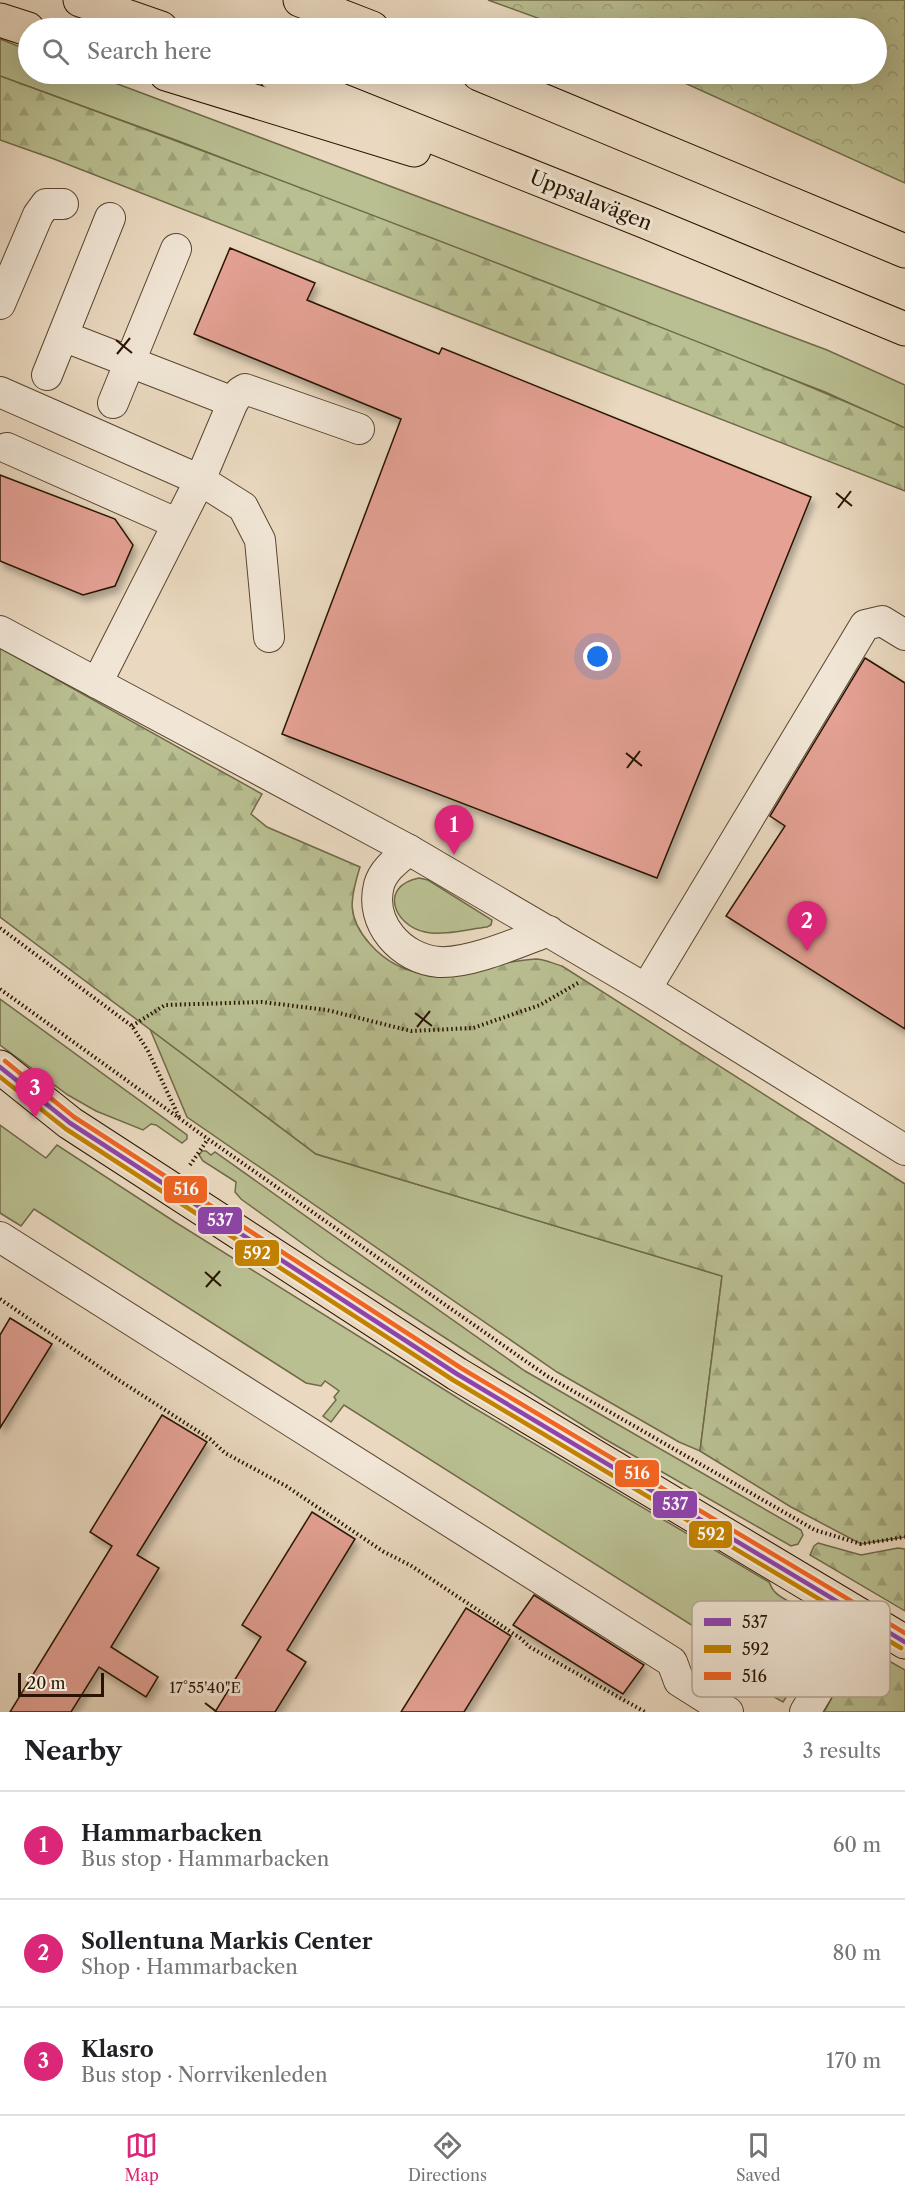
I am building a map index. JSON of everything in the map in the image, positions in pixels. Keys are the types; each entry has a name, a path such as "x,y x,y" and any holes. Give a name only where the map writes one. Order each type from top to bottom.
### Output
{"main road":[{"path":"80,0 132,18"},
{"path":"300,0 346,18"},
{"path":"0,20 18,26"},
{"path":"198,84 646,222"},
{"name":"Uppsalavägen","path":"300,84 646,222 905,329"},
{"path":"503,84 905,251"},
{"path":"0,1067 70,1123 457,1374 835,1601"},
{"path":"890,1633 905,1642"}],"street":[{"path":"0,304 38,215 46,204 63,204"},
{"path":"47,375 110,218"},
{"path":"113,403 176,249"},
{"path":"63,336 233,402"},
{"path":"97,683 200,480 233,402 240,392 245,389 359,429"},
{"path":"0,392 200,480 243,507 260,540 269,637"},
{"path":"7,448 176,524"},
{"path":"646,989 865,626 882,621 905,635"},
{"path":"0,631 408,850 646,989 905,1150"},
{"path":"408,850 392,864 380,884 377,906 384,927 403,950 418,957 439,962 466,959 549,931"},
{"path":"0,1237 672,1662 679,1681 692,1689"},
{"path":"704,1697 728,1712"},
{"path":"804,1712 813,1697"}],"path":[{"path":"0,928 132,1026 148,1051 180,1119"},
{"path":"132,1026 165,1005 262,1002 327,1010 411,1031 473,1028 540,1005 605,965"},
{"path":"0,988 208,1139 547,1376 815,1530 861,1544 905,1537"},
{"path":"190,1165 208,1139"},
{"path":"0,1299 210,1439 225,1453 286,1486 384,1552 410,1565 530,1647 645,1712"}],"green space":[{"path":"488,0 905,0 905,183 687,84 887,84 887,18 538,18"},
{"path":"0,39 18,46 18,83 0,76"},
{"path":"0,76 515,270 787,378 905,428 905,491 54,159 0,140"},
{"path":"22,84 118,84 827,350 905,385 905,428 825,392 181,142"},
{"path":"0,648 262,794 251,814 267,827 360,867 352,898 354,916 362,934 389,961 408,970 428,974 449,973 536,959 562,966 905,1184 905,1537 861,1544 791,1507 700,1451 722,1276 316,1154 0,917"},
{"path":"419,878 428,880 492,920 491,925 439,933 414,928 398,914 395,897 406,882"},
{"path":"0,999 187,1135 187,1139 182,1143 156,1125 151,1124 143,1130 96,1111 68,1095 0,1045"},
{"path":"150,1029 316,1154 722,1276 700,1451 679,1442 557,1372 187,1117"},
{"path":"0,1125 46,1158 57,1145 175,1222 469,1405 769,1582 773,1590 787,1601 692,1601 692,1625 344,1405 331,1422 323,1416 336,1400 334,1397 339,1391 325,1381 321,1386 306,1383 34,1209 21,1226 0,1213"},
{"path":"202,1151 211,1155 215,1152 525,1371 801,1530 803,1535 798,1544 791,1546 603,1438 328,1262 241,1199 235,1192 236,1182 203,1161 199,1155"},
{"path":"818,1543 861,1555 898,1548 905,1549 905,1611 810,1555"},
{"path":"890,1661 905,1670 905,1712 824,1712 832,1697 890,1697"},
{"path":"774,1697 786,1697 783,1702"}],"building":[{"path":"230,248 315,283 307,300 439,354 442,348 811,497 657,878 282,734 401,419 194,334"},
{"path":"0,475 115,519 133,545 115,586 83,595 0,561"},
{"path":"865,658 905,683 905,1029 726,916 785,826 770,816"},
{"path":"10,1318 52,1344 0,1428 0,1335"},
{"path":"162,1415 207,1442 137,1555 159,1568 111,1647 158,1677 146,1697 99,1667 71,1712 10,1712 112,1546 90,1532"},
{"path":"312,1512 355,1539 287,1650 306,1662 275,1712 215,1712 261,1637 242,1625"},
{"path":"534,1595 644,1665 623,1694 513,1625"},
{"path":"466,1608 511,1636 464,1712 401,1712"}],"transit line":[{"name":"516","path":"5,1061 74,1117 461,1368 851,1601"},
{"name":"537","path":"0,1067 70,1123 457,1374 836,1601"},
{"name":"592","path":"0,1077 66,1129 453,1380 822,1601"},
{"name":"516","path":"890,1624 905,1633"},
{"name":"537","path":"890,1633 905,1642"},
{"name":"592","path":"890,1641 901,1648"}],"place":[{"name":"Hammarbacken","path":"454,855"},
{"name":"Sollentuna Markis Center","path":"807,951"},
{"name":"Klasro","path":"35,1118"}]}
